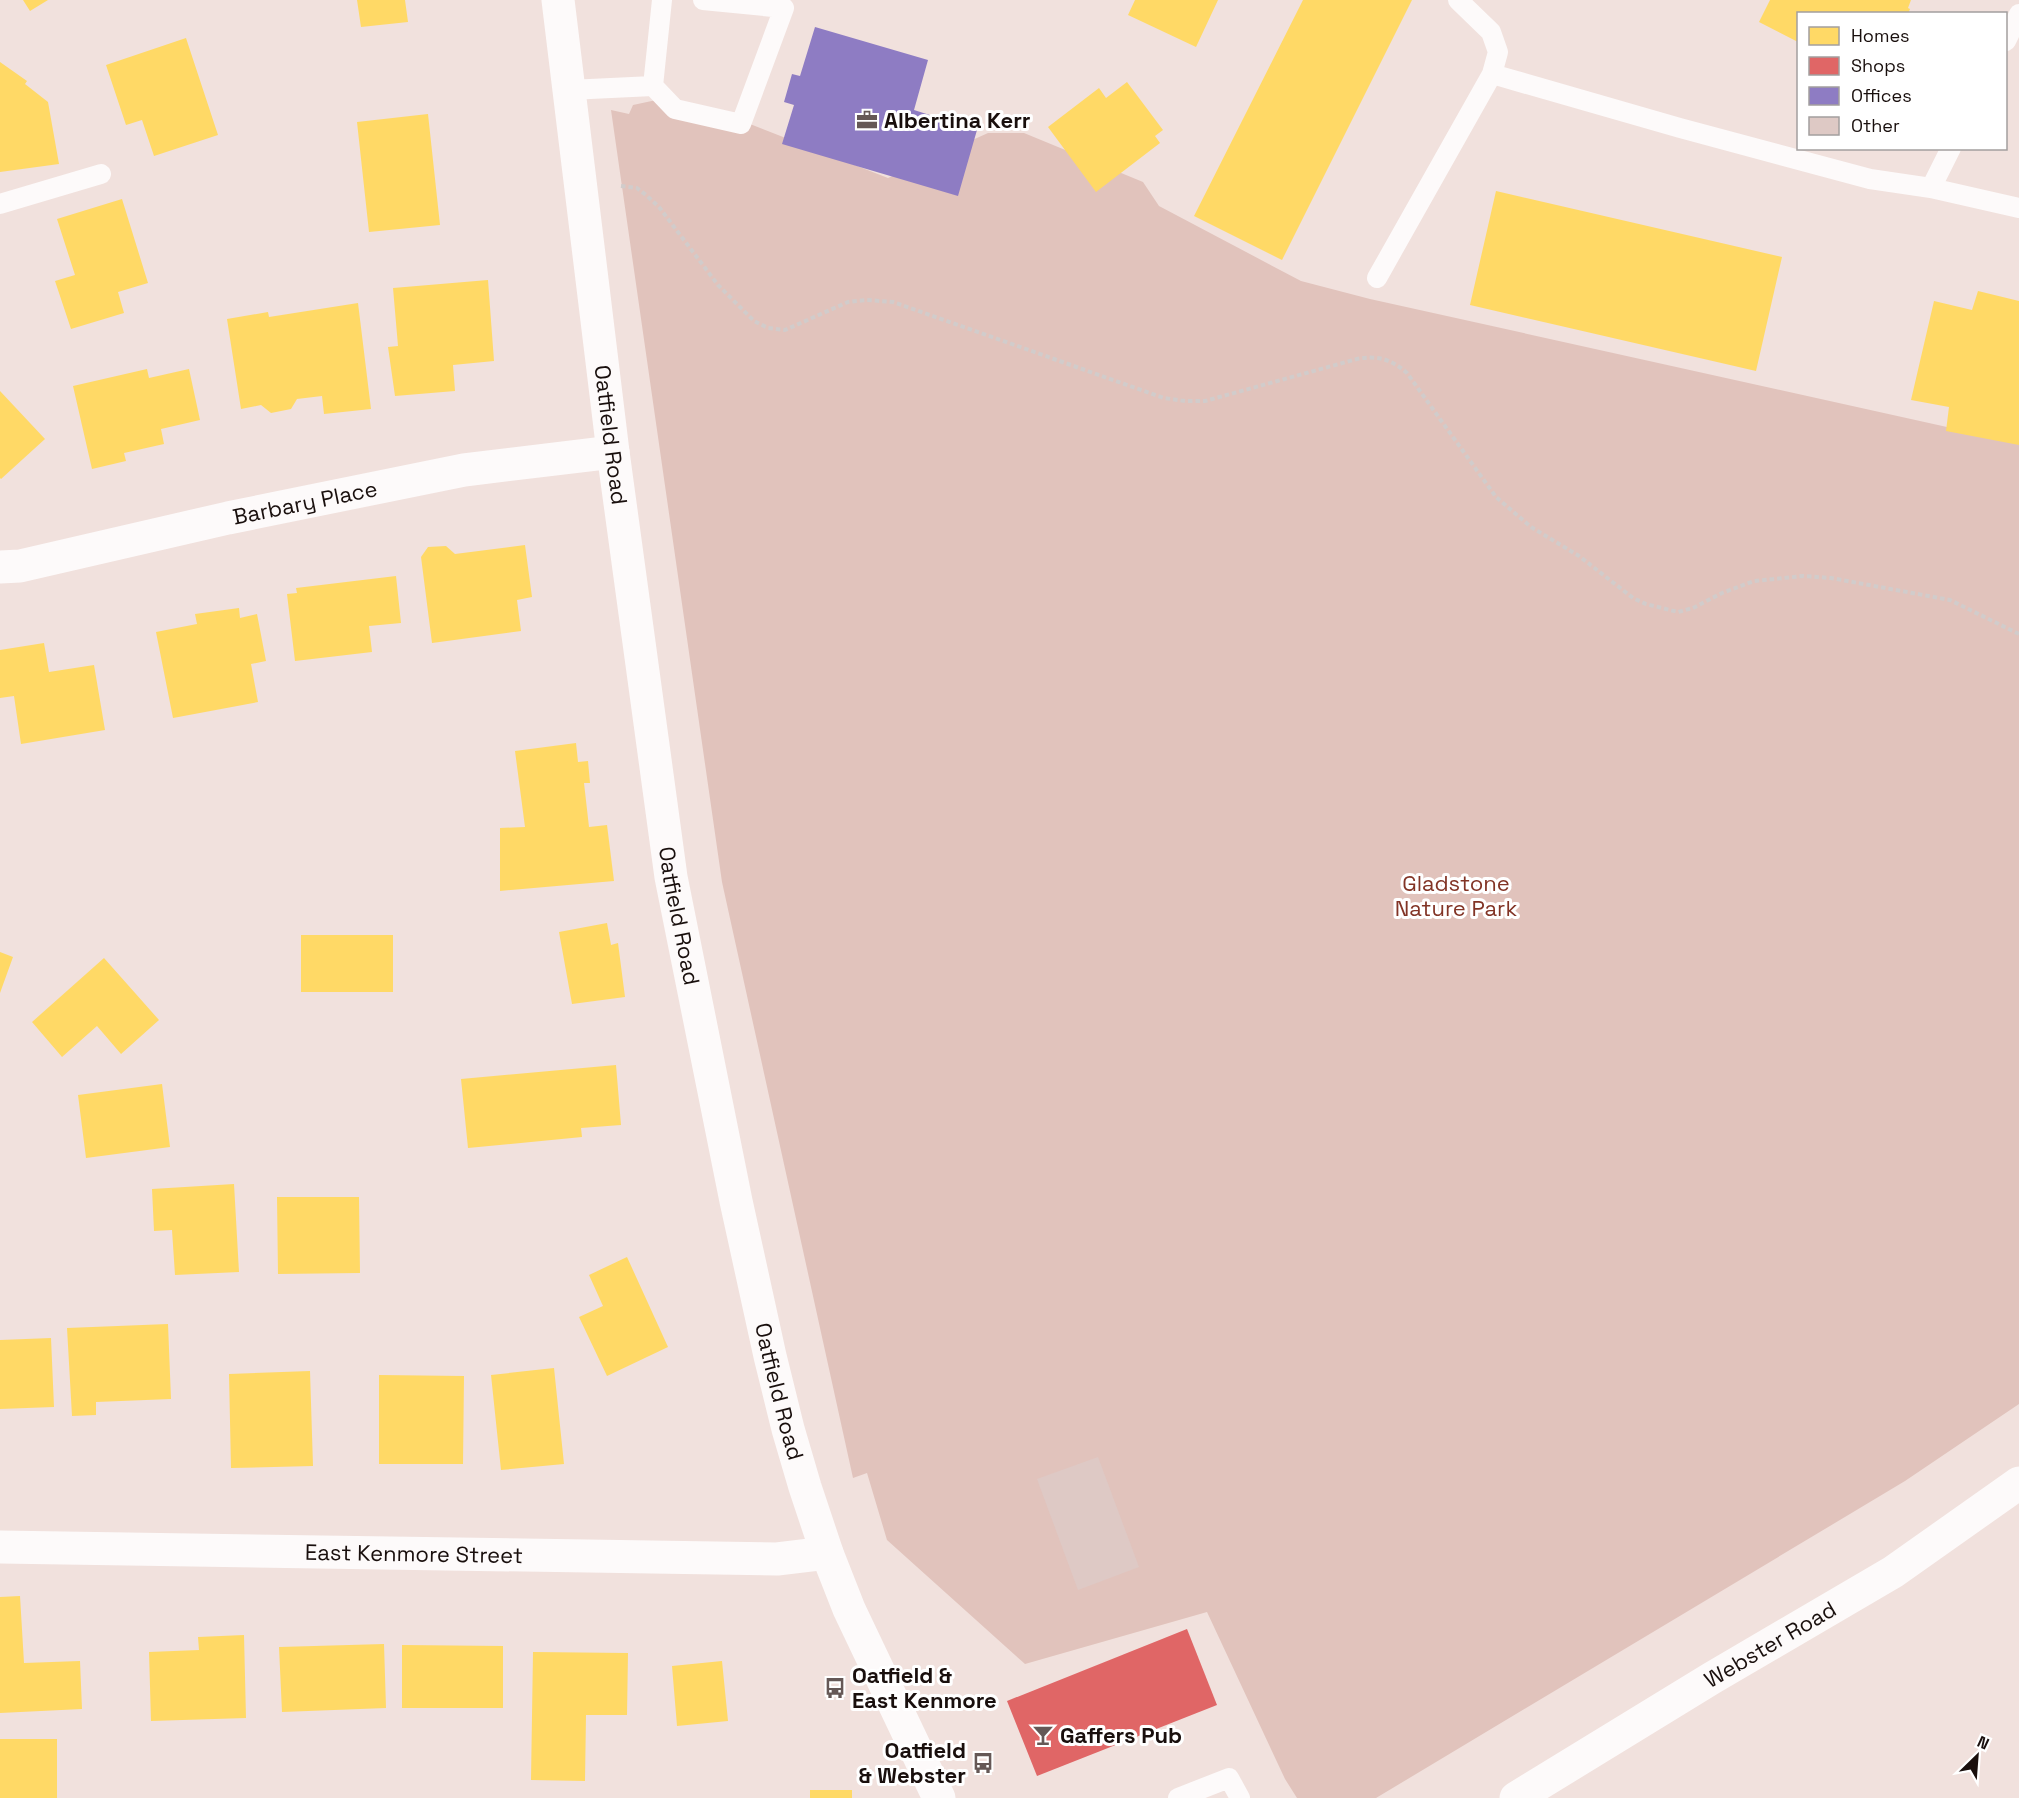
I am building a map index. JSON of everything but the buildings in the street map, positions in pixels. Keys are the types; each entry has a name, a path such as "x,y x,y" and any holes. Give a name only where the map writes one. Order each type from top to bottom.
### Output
{"street":[{"name":"Oatfield Road","path":"558,0 613,452 671,877 734,1190 770,1356 802,1478 827,1553 849,1609 939,1798"},
{"name":"Barbary Place","path":"0,567 20,566 228,518 464,470 613,452"},
{"name":"Webster Road","path":"1516,1798 1712,1678 1893,1572 2019,1483"},
{"name":"East Kenmore Street","path":"0,1547 777,1558 827,1553"}],"lane":[{"path":"662,0 653,86 675,110 741,124 784,8 703,0"},
{"path":"1377,278 1492,74 1498,52 1491,32 1458,0"},
{"path":"2007,38 2019,14"},
{"path":"1492,74 1870,179 1931,188 2019,208"},
{"path":"569,90 653,86"},
{"path":"1931,188 1949,150"},
{"path":"0,204 101,174"},
{"path":"1178,1798 1229,1778 1240,1798"}],"path":[{"path":"581,188 628,186 637,188 658,207 718,285 754,321 768,328 785,330 848,302 867,300 893,302 1164,398 1185,401 1205,401 1369,357 1395,362 1407,373 1504,505 1531,527 1579,556 1633,598 1662,610 1678,612 1693,608 1722,593 1754,581 1803,576 1866,583 1950,600 2019,634"}],"green space":[{"name":"Gladstone Nature Park","path":"661,99 727,115 888,178 988,133 1024,133 1143,182 1159,206 1301,281 1370,299 2019,443 2019,1404 1905,1481 1376,1798 1297,1798 1285,1779 1207,1612 1025,1664 887,1540 867,1473 853,1478 722,882 611,110 629,114 633,105"}],"place":[{"name":"Albertina Kerr","path":"867,120"},
{"name":"Oatfield & East Kenmore","path":"835,1688"},
{"name":"Gaffers Pub","path":"1043,1735"},
{"name":"Oatfield & Webster","path":"983,1763"}]}
